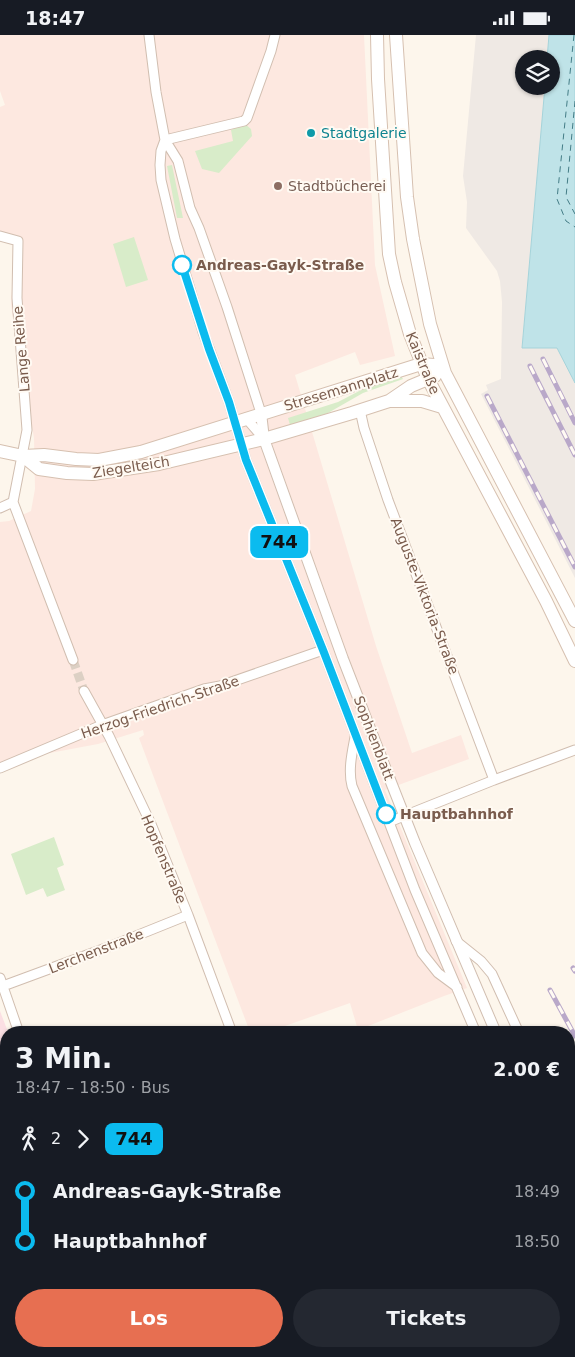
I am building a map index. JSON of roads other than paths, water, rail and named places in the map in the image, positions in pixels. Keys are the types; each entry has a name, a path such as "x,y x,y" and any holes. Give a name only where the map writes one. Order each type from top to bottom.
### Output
{"main road":[{"name":"Kaistraße","path":"376,35 389,254 410,334 421,364 442,407 546,601 575,661"},
{"name":"Kaistraße","path":"396,35 412,239 430,324 445,373 575,621"},
{"path":"421,364 434,365 445,373"},
{"name":"Stresemannplatz","path":"240,420 421,364"},
{"name":"Stresemannplatz","path":"389,401 405,389 445,373"},
{"name":"Stresemannplatz","path":"242,444 389,401 422,401 442,407"},
{"name":"Ziegelteich","path":"0,451 23,456 44,455 99,460 141,452 240,420"},
{"name":"Ziegelteich","path":"23,456 39,469 93,474 160,464 242,444"}],"street":[{"path":"149,35 164,137 178,161 190,208 199,228 261,413"},
{"path":"164,137 244,121 247,118 268,59 274,35"},
{"path":"164,137 160,165 161,180 175,239 203,332 240,420 264,439"},
{"name":"Lange Reihe","path":"0,236 18,241 17,298 27,430 23,456"},
{"name":"Auguste-Viktoria-Straße","path":"360,410 366,437 391,508 494,780"},
{"name":"Sophienblatt","path":"261,413 264,439 343,659 404,815 493,1026"},
{"name":"Sophienblatt","path":"240,420 242,444 246,460 323,650 355,737 434,935 459,988 473,1026"},
{"path":"23,456 13,502 73,660"},
{"path":"0,508 13,502"},
{"name":"Herzog-Friedrich-Straße","path":"0,768 102,725 204,689 220,687 323,650"},
{"name":"Hopfenstraße","path":"84,691 109,736 151,824 188,915 229,1026"},
{"path":"355,737 350,778 352,786 418,943 427,960 433,968 459,988"},
{"path":"389,822 575,750"},
{"name":"Lerchenstraße","path":"1,982 106,948 188,915"},
{"path":"456,941 481,961 492,973 515,1026"},
{"path":"1,982 17,1026"}],"water":[{"path":"549,35 575,35 575,383 557,348 522,348 544,95 560,95 560,50 548,50"}],"tunnel":[{"path":"73,660 84,691"}],"railway":[{"path":"543,359 575,423"},
{"path":"530,366 575,455"},
{"path":"487,396 575,567"},
{"path":"550,990 570,1026"}],"place":[{"name":"Stadtgalerie","path":"311,133"},
{"name":"Stadtbücherei","path":"278,186"},
{"name":"Andreas-Gayk-Straße","path":"182,265"},
{"name":"Hauptbahnhof","path":"386,814"}]}
